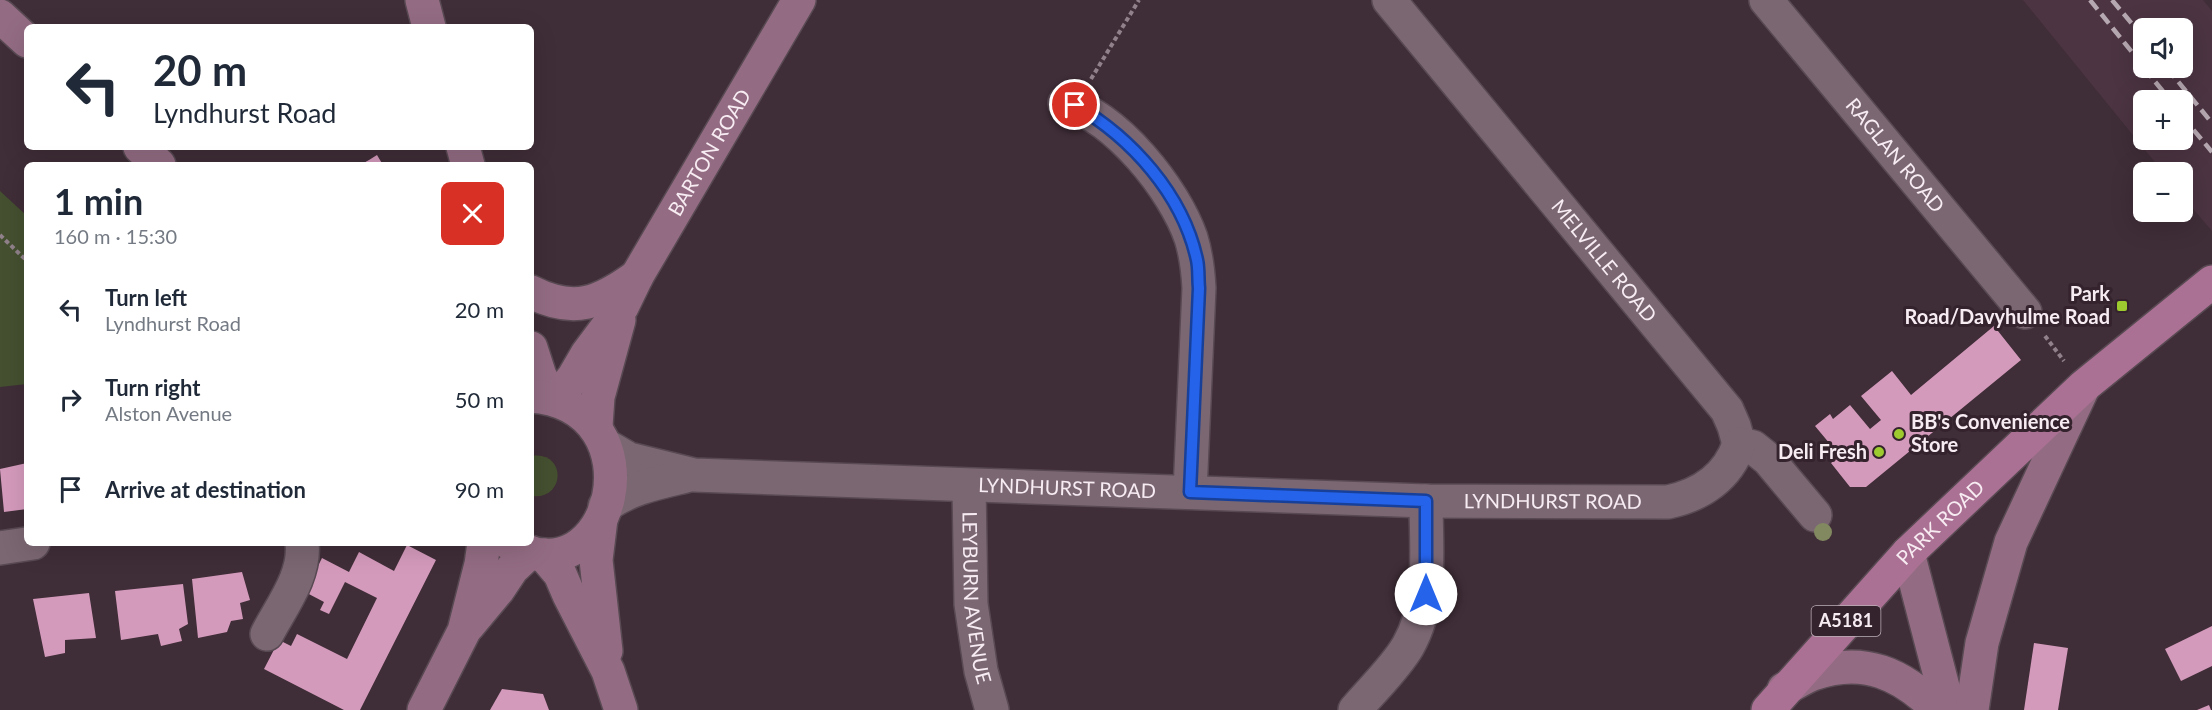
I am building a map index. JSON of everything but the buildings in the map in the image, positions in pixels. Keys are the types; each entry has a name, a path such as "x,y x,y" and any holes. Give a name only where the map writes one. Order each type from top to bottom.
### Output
{"main road":[{"name":"PARK ROAD","path":"1776,700 1908,553 2084,386 2212,282"}],"street":[{"path":"422,0 428,24"},
{"name":"BARTON ROAD","path":"608,671 596,560 611,476 600,435 600,387 622,307 637,276 799,0"},
{"name":"MELVILLE ROAD","path":"1389,0 1727,410 1739,444"},
{"name":"RAGLAN ROAD","path":"1766,0 2025,312"},
{"path":"0,16 24,38"},
{"path":"1070,104 1115,132 1136,153 1166,189 1181,214 1191,238 1197,262 1199,288 1190,492"},
{"path":"143,150 156,162"},
{"path":"534,293 561,303 573,305 586,303 607,296 637,276"},
{"name":"BARTON ROAD","path":"546,398 573,378 587,354 622,307"},
{"path":"534,357 546,398 581,413 600,435"},
{"path":"1972,710 1982,643 2011,542 2084,386"},
{"name":"LYNDHURST ROAD","path":"600,435 629,459 694,475 1426,501 1668,502 1683,499 1707,487 1734,459 1739,444"},
{"path":"1739,444 1754,447 1768,459 1815,515"},
{"name":"LYNDHURST ROAD","path":"603,512 617,497 640,487 694,475"},
{"name":"LEYBURN AVENUE","path":"969,486 971,604 981,671 992,710"},
{"path":"1354,710 1406,648 1420,622 1426,594 1426,501"},
{"path":"528,550 565,554 576,549 594,531 603,512"},
{"path":"0,548 24,544"},
{"path":"267,634 299,574 302,546"},
{"path":"424,710 464,631 484,546"},
{"path":"464,631 528,550"},
{"path":"528,550 560,574 608,671 621,710"},
{"path":"1908,553 1949,710"},
{"path":"1776,700 1812,674 1840,667 1869,668 1901,679 1922,694 1938,710"}],"path":[{"path":"1070,104 1139,0"},
{"path":"0,235 24,258"},
{"path":"2025,312 2084,386"}],"shaded area":[{"path":"2023,0 2203,0 2212,11 2212,231 2193,209 2193,162 2155,162 2145,150 2193,150 2193,90 2133,90 2133,135"}],"green space":[{"path":"0,191 24,213 24,384 0,387"},
{"path":"534,456 543,456 551,460 556,467 558,476 556,484 551,491 534,496"}],"railway":[{"path":"2090,0 2133,53"},
{"path":"2112,0 2133,25"},
{"path":"2152,78 2162,90"},
{"path":"2175,78 2212,123"},
{"path":"2193,129 2212,152"}],"place":[{"name":"Park Road/Davyhulme Road","path":"2122,306"},
{"name":"BB's Convenience Store","path":"1899,434"},
{"name":"Deli Fresh","path":"1879,452"}],"route":[{"path":"1075,105 1115,132 1136,153 1166,189 1181,214 1191,238 1197,262 1199,288 1190,492 1426,501 1426,594"}]}
